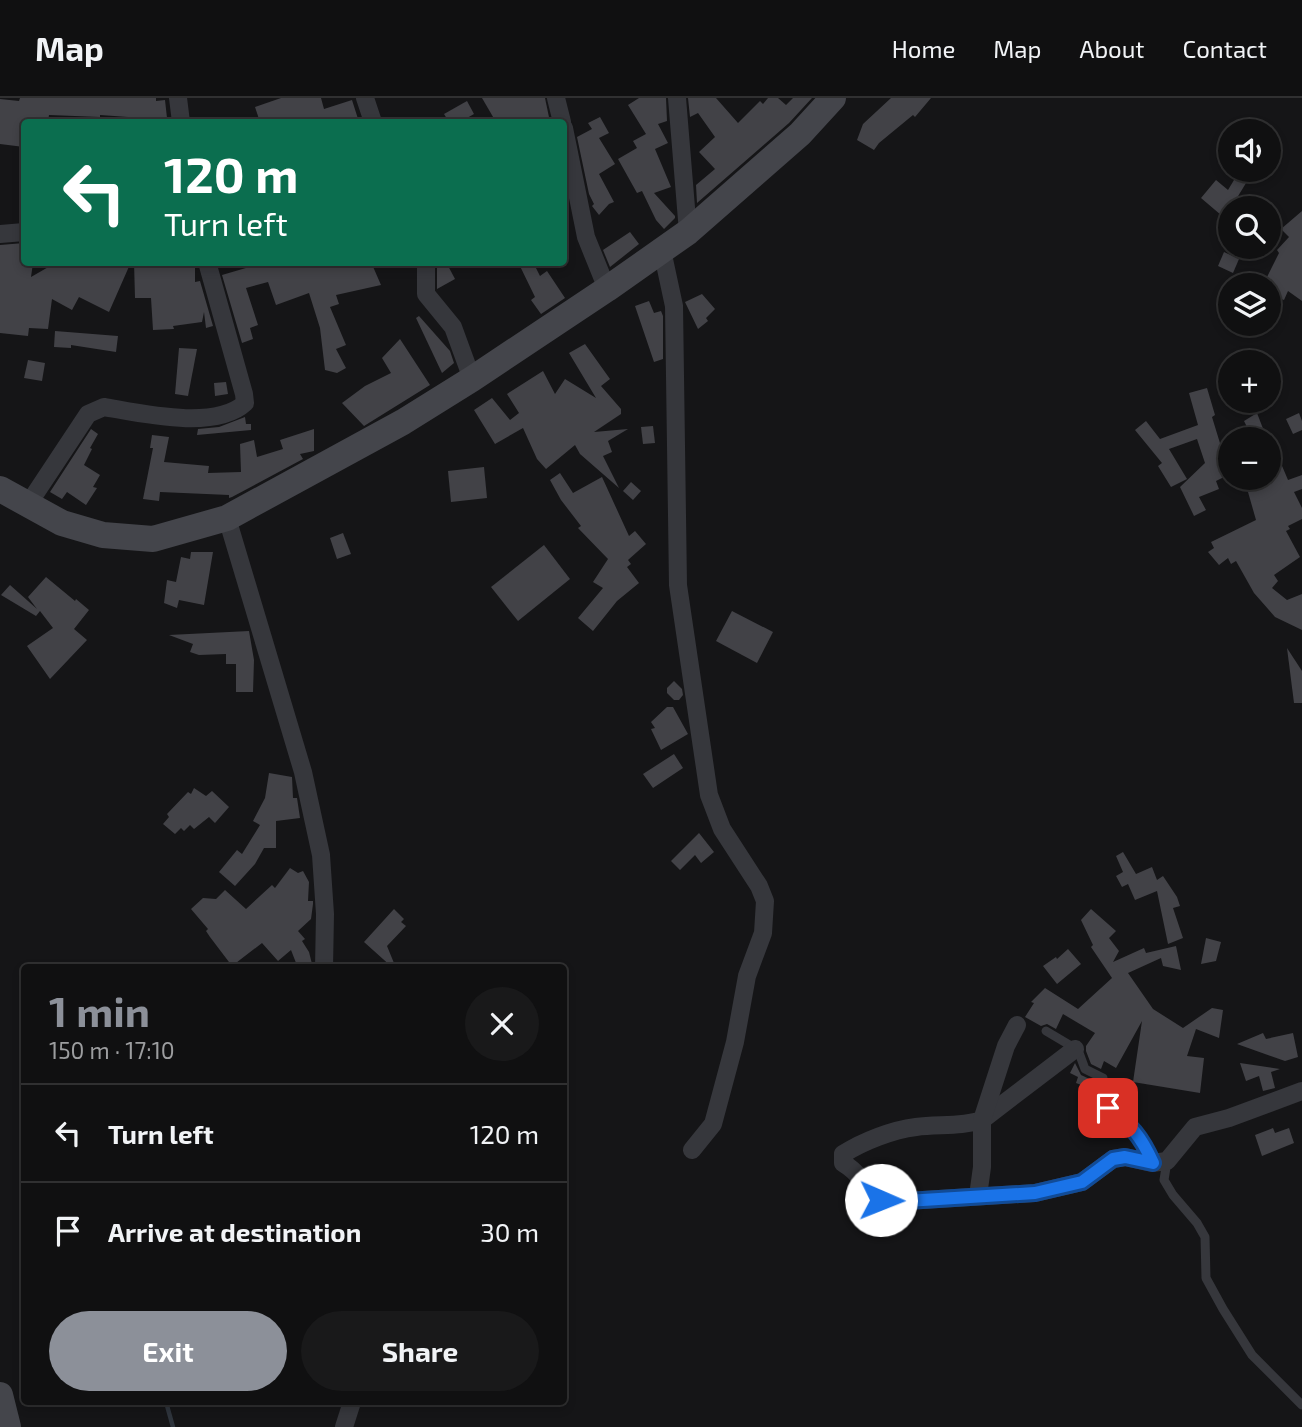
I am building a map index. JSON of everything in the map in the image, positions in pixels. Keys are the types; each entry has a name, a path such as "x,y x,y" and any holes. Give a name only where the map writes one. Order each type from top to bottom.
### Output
{"main road":[{"path":"0,489 62,523 103,535 153,538 227,519 403,422 607,289 688,232 800,134 833,98"},
{"path":"0,1395 8,1427"}],"street":[{"path":"178,98 181,119"},
{"path":"365,98 372,119"},
{"path":"556,98 561,119"},
{"path":"677,98 688,232"},
{"path":"567,143 586,237 607,289"},
{"path":"0,234 21,232"},
{"path":"662,250 674,306 678,585 709,795 722,829 760,886 765,901 760,944 747,976 735,1042 713,1124 692,1150"},
{"path":"29,503 88,414 94,410 104,407 176,419 212,416 239,409 245,403 208,266"},
{"path":"426,266 426,295 453,327 472,379"},
{"path":"227,519 303,772 321,855 325,914 324,964"},
{"path":"978,1196 982,1167 982,1120 1006,1046 1017,1025"},
{"path":"1075,1049 982,1120 971,1124 914,1127 877,1138 844,1154 843,1164 856,1171 864,1181 868,1197 907,1201 1035,1193 1082,1182 1113,1159 1125,1157 1160,1162 1195,1127 1229,1118 1302,1091"},
{"path":"344,1427 351,1405"}],"lane":[{"path":"1046,1031 1075,1049 1085,1069 1104,1078 1102,1091 1108,1108 1127,1122 1160,1162 1164,1180 1205,1237 1206,1278 1223,1309 1252,1355 1302,1405"}],"building":[{"path":"20,98 156,98 156,101 165,100 167,118 49,115 48,119 21,119 21,147 0,144 0,99 19,101"},
{"path":"281,98 321,98 324,109 352,100 358,119 259,119 255,107"},
{"path":"482,98 545,98 549,119 494,119"},
{"path":"639,98 666,98 667,121 658,124 668,143 655,149 671,187 654,193 675,218 664,229 656,220 642,191 637,193 618,159 637,148 633,141 646,134 628,105"},
{"path":"688,98 716,98 738,123 760,101 763,104 768,98 778,98 786,105 793,98 812,98 789,123 697,203 696,185 715,169 699,152 715,137 698,113 690,117"},
{"path":"891,98 931,98 915,117 913,115 874,150 857,140 863,124"},
{"path":"467,101 474,114 465,119 447,119 444,114"},
{"path":"600,117 609,133 599,138 615,164 599,174 614,202 599,215 592,206 594,204 589,194 577,137 592,129 588,123"},
{"path":"1216,180 1228,190 1233,182 1247,182 1238,196 1218,196 1218,212 1201,198"},
{"path":"1302,211 1302,301 1288,291 1284,300 1281,299 1281,273 1269,273 1276,259 1281,259 1281,246 1289,237 1281,229"},
{"path":"630,232 639,244 610,267 603,250"},
{"path":"21,243 21,266 33,266 31,277 50,266 129,266 109,312 79,297 72,310 52,299 48,329 29,328 28,336 0,333 0,245"},
{"path":"1221,259 1239,259 1233,273 1218,266"},
{"path":"134,266 195,266 195,282 200,281 213,326 206,328 204,312 202,322 173,326 174,329 153,330 151,298 135,298"},
{"path":"252,266 373,266 381,285 336,295 339,304 330,307 346,345 336,349 346,368 337,373 325,370 320,328 309,293 276,305 268,282 246,288 258,325 250,328 253,339 242,343 222,275"},
{"path":"437,266 448,266 455,279 437,289"},
{"path":"520,266 535,266 540,276 547,271 565,298 541,314 531,300 535,297"},
{"path":"702,294 715,309 706,318 708,321 698,329 685,302"},
{"path":"649,301 654,313 661,311 663,316 663,359 654,362 635,306"},
{"path":"419,316 450,351 454,363 442,373 416,318"},
{"path":"55,331 118,336 116,352 71,345 71,348 54,347"},
{"path":"400,339 430,385 364,426 342,403 365,386 391,373 382,358"},
{"path":"585,344 610,379 601,386 621,409 621,414 594,432 628,429 608,441 612,452 603,456 619,488 580,454 575,445 546,469 537,459 523,428 495,444 474,410 492,398 510,420 519,413 507,394 543,371 555,394 565,379 596,398 569,353"},
{"path":"179,348 197,349 188,396 175,394"},
{"path":"28,360 45,363 42,381 24,378"},
{"path":"226,382 228,394 215,396 214,383"},
{"path":"1207,388 1218,437 1218,489 1199,497 1206,510 1194,516 1180,487 1205,463 1197,439 1169,449 1187,479 1171,487 1158,466 1162,463 1135,430 1146,421 1160,439 1198,425 1189,393"},
{"path":"1257,413 1262,427 1247,427 1244,421"},
{"path":"1299,413 1302,430 1293,434 1286,419"},
{"path":"245,417 246,424 251,424 251,430 197,435 198,429 219,427"},
{"path":"653,426 655,443 643,444 641,427"},
{"path":"91,429 98,434 84,465 100,475 93,487 97,488 86,505 67,492 62,499 50,492"},
{"path":"314,429 314,451 300,454 303,459 232,497 160,492 159,501 143,499 153,448 150,448 152,435 169,437 164,462 209,466 208,473 241,472 240,444 254,440 257,457 283,449 280,440"},
{"path":"1281,463 1288,480 1302,475 1302,489 1294,492 1302,508 1302,519 1288,526 1290,529 1286,531 1300,557 1274,575 1278,581 1272,588 1287,600 1302,594 1302,630 1275,617 1254,593 1236,561 1231,564 1228,558 1219,565 1208,552 1214,548 1211,542 1256,520 1247,490 1281,490"},
{"path":"484,467 487,498 451,502 448,471"},
{"path":"560,473 573,493 602,477 629,536 635,531 646,544 628,560 631,564 627,567 639,583 617,601 593,631 578,618 603,588 593,582 608,559 578,528 581,526 561,500 550,480"},
{"path":"631,482 641,491 633,500 623,491"},
{"path":"343,533 351,554 337,559 330,538"},
{"path":"544,545 570,579 518,621 491,587"},
{"path":"191,552 213,552 204,605 179,600 177,608 164,603 167,580 176,582 181,557 190,559"},
{"path":"46,577 89,610 74,629 87,640 50,679 27,646 53,628 40,611 36,616 1,595 10,585 37,609 28,597"},
{"path":"732,611 773,632 757,663 716,641"},
{"path":"249,631 254,660 253,692 236,692 236,664 226,664 226,654 199,655 190,652 193,644 169,635"},
{"path":"1287,648 1302,671 1302,703 1294,703"},
{"path":"674,681 682,689 683,695 679,700 674,700 667,693 667,688"},
{"path":"667,707 673,707 688,734 661,750 651,729 655,728 651,722"},
{"path":"674,754 683,768 653,788 643,774"},
{"path":"269,773 292,777 293,798 297,798 300,818 276,821 276,848 264,848 255,864 235,886 219,872 237,850 242,854 260,825 253,821 265,798"},
{"path":"194,788 206,796 212,791 229,807 215,823 209,817 194,829 190,825 175,834 163,824 169,817 167,814 188,792 191,794"},
{"path":"699,833 714,852 701,863 695,855 680,870 671,861"},
{"path":"1123,852 1136,874 1152,867 1157,880 1163,876 1180,906 1173,908 1183,938 1168,944 1157,891 1135,900 1128,884 1122,887 1116,876 1123,872 1116,856"},
{"path":"290,868 298,873 303,871 309,882 308,901 313,901 311,919 298,931 305,939 302,941 312,964 296,964 291,950 278,961 262,943 235,964 231,964 206,931 208,929 191,909 203,898 216,899 225,890 246,909 272,885 275,888"},
{"path":"394,909 404,919 401,922 406,926 387,946 394,964 389,964 364,942"},
{"path":"1091,909 1116,931 1109,938 1119,951 1113,962 1144,948 1146,953 1176,946 1181,970 1163,966 1161,958 1128,973 1153,1009 1183,1028 1212,1008 1223,1010 1219,1038 1196,1029 1187,1056 1204,1058 1200,1093 1133,1082 1142,1021 1116,1068 1104,1061 1101,1069 1091,1064 1086,1051 1086,1046 1095,1033 1063,1014 1056,1029 1047,1024 1041,1026 1025,1017 1034,1003 1031,1002 1045,988 1078,1009 1112,978 1091,947 1093,945 1081,920"},
{"path":"1206,938 1221,942 1216,961 1201,964"},
{"path":"1068,949 1081,964 1057,984 1043,966"},
{"path":"1263,1033 1266,1039 1293,1033 1298,1057 1285,1061 1237,1044"},
{"path":"1075,1063 1081,1075 1096,1082 1094,1090 1076,1083 1078,1077 1070,1073"},
{"path":"1240,1063 1280,1069 1271,1072 1275,1088 1263,1091 1259,1076 1246,1081"},
{"path":"1273,1128 1275,1133 1289,1128 1294,1143 1262,1156 1255,1135"}],"waterway":[{"path":"167,1405 173,1427"}],"route":[{"path":"881,1200 907,1201 1035,1193 1082,1182 1113,1159 1125,1157 1153,1163 1142,1139 1127,1122 1108,1108"}]}
